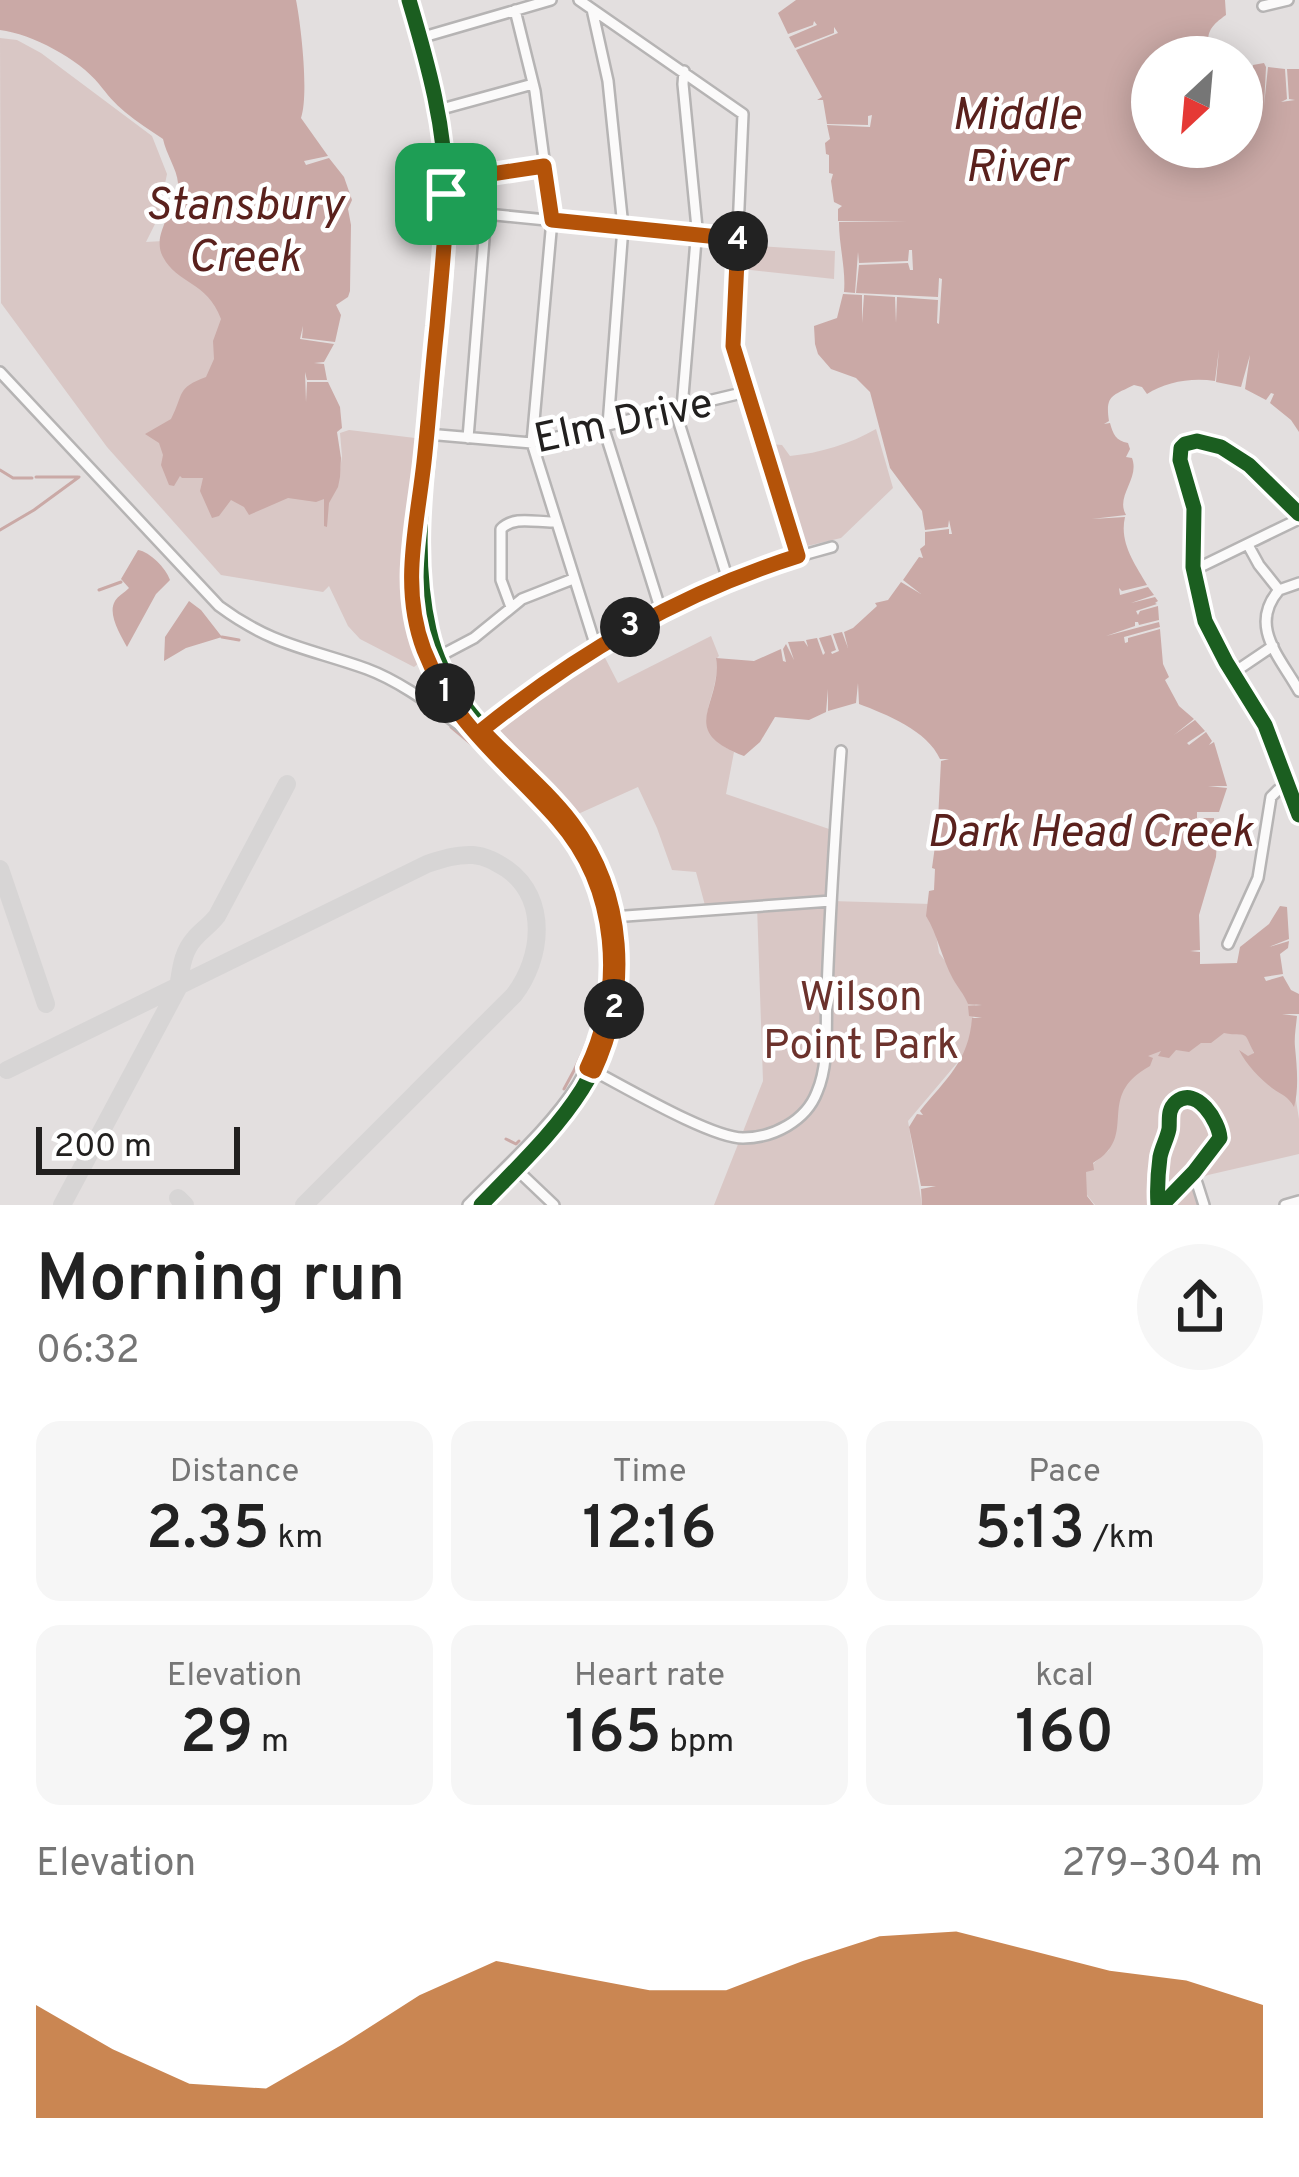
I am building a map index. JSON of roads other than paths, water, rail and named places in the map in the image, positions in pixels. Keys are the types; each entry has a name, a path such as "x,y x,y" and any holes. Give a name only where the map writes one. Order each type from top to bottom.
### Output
{"street":[{"path":"409,0 438,110 446,181 427,434 410,557 416,622 441,686 574,840 611,917 608,1000 591,1069 481,1205"},
{"path":"420,38 551,0"},
{"path":"579,0 743,114 733,336 798,556"},
{"path":"1262,6 1288,0"},
{"path":"592,9 608,81 623,227 605,426 661,611"},
{"path":"515,10 533,84 552,220 532,442 596,646"},
{"path":"684,71 697,235 678,409 728,580"},
{"path":"438,110 533,84"},
{"path":"446,181 544,166"},
{"path":"446,210 738,239"},
{"path":"468,438 486,214"},
{"path":"0,372 219,606 279,643 381,675 478,733"},
{"name":"Elm Drive","path":"427,434 532,442 746,392"},
{"path":"1194,570 1299,516 1249,465 1206,442 1185,444 1180,458 1193,508 1194,570 1205,621 1265,725 1299,815"},
{"path":"419,511 422,598 429,633 478,733"},
{"path":"511,607 501,580 501,529 515,520 556,522"},
{"path":"1248,545 1279,590"},
{"path":"478,733 596,646 661,611 728,580 832,547"},
{"path":"438,657 474,638 511,607 573,579"},
{"path":"1299,583 1279,590 1264,621 1299,691"},
{"path":"1233,673 1274,646"},
{"path":"591,1069 728,1136 760,1136 788,1126 812,1102 822,1074 841,751"},
{"path":"1228,944 1258,878 1271,797 1288,787"},
{"path":"611,917 831,901"},
{"path":"468,1205 513,1166"},
{"path":"513,1166 554,1205"},
{"path":"1197,1183 1204,1205"},
{"path":"1285,1205 1299,1201"}],"water":[{"name":"Stansbury Creek","path":"0,0 296,0 304,77 301,118 328,156 304,161 306,165 329,158 344,177 352,200 348,209 350,291 336,305 341,315 335,342 302,338 303,326 300,339 334,344 324,362 314,363 324,364 327,380 307,380 305,372 306,402 307,382 328,382 340,407 340,477 329,503 327,527 324,499 288,498 249,515 231,500 212,518 200,491 203,478 180,476 174,486 169,485 159,443 145,434 171,419 185,389 206,377 221,319 208,297 169,266 160,248 177,192 176,172 163,139 121,109 80,66 40,42 0,30"},
{"path":"796,0 1225,0 1226,15 1209,36 1131,36 1131,168 1263,168 1263,63 1264,106 1268,67 1285,69 1287,99 1281,102 1295,100 1289,99 1287,69 1299,69 1299,432 1270,403 1274,394 1266,400 1245,389 1250,355 1241,387 1216,382 1219,349 1215,381 1179,382 1147,394 1134,385 1112,397 1109,421 1104,424 1110,423 1116,436 1128,443 1126,457 1132,458 1133,473 1123,501 1126,515 1092,519 1125,517 1126,544 1147,585 1119,588 1120,595 1148,587 1154,595 1131,603 1155,597 1158,601 1136,611 1138,615 1158,606 1159,620 1135,622 1135,626 1106,636 1159,622 1160,627 1124,637 1125,643 1160,629 1169,677 1165,680 1179,706 1194,719 1174,735 1195,720 1205,731 1187,743 1206,732 1212,741 1209,745 1214,742 1227,786 1208,786 1227,788 1219,812 1197,812 1197,818 1214,818 1214,824 1198,823 1198,831 1220,832 1220,841 1199,915 1200,950 1190,951 1200,952 1200,964 1237,963 1240,947 1269,924 1280,906 1287,907 1289,939 1269,947 1289,941 1280,954 1283,974 1264,977 1266,981 1283,976 1299,994 1299,1014 1282,1014 1297,1016 1296,1100 1294,1107 1249,1066 1239,1050 1248,1056 1254,1053 1244,1035 1224,1033 1189,1052 1176,1050 1169,1058 1158,1056 1161,1051 1148,1056 1153,1058 1150,1066 1124,1090 1114,1140 1093,1163 1094,1170 1086,1172 1087,1196 1094,1205 922,1205 921,1189 936,1186 921,1186 909,1127 917,1114 923,1115 920,1111 961,1058 972,1018 982,1018 969,1016 968,1006 982,1005 968,1004 926,916 929,891 934,890 935,846 940,845 935,844 938,822 986,823 938,820 941,761 949,759 940,759 926,740 905,725 859,704 858,683 856,703 828,711 828,689 826,712 809,720 775,717 760,742 744,756 723,746 707,726 716,658 754,661 781,649 786,662 786,644 794,660 788,642 804,641 808,647 806,640 817,638 823,655 819,638 831,635 836,650 832,654 839,651 833,634 842,632 848,648 844,632 875,603 888,600 901,582 921,594 903,580 919,557 923,558 920,549 925,545 925,532 949,529 952,534 949,520 948,527 925,530 922,511 890,468 870,392 856,378 831,369 818,354 814,326 837,318 843,294 862,295 862,323 864,295 895,297 896,323 897,297 938,300 939,324 942,279 938,297 856,293 859,265 908,263 913,270 912,250 908,261 859,263 858,252 855,293 844,292 839,222 907,222 838,221 842,206 834,202 825,143 830,139 827,125 870,127 872,115 868,125 827,124 823,100 817,100 822,97 796,50 838,33 834,27 834,33 795,48 789,37 817,25 814,21 788,34 778,13"},
{"path":"138,550 157,561 170,580 156,594 127,647 113,606 129,588 121,579"},
{"path":"189,601 222,637 186,648 164,661 165,637"}],"waterway":[{"path":"0,470 13,478 32,478"},
{"path":"36,477 78,477"},
{"path":"0,530 79,477"},
{"path":"99,590 121,582"},
{"path":"222,637 239,640"},
{"path":"451,727 544,816"},
{"path":"565,842 581,871"},
{"path":"564,1089 588,1039 601,989 601,937 587,883"},
{"path":"506,1139 519,1141"}],"water label":[{"name":"Middle River","path":"1016,139"},
{"name":"Dark Head Creek","path":"1090,830"}],"park label":[{"name":"Wilson Point Park","path":"861,1019"}]}
